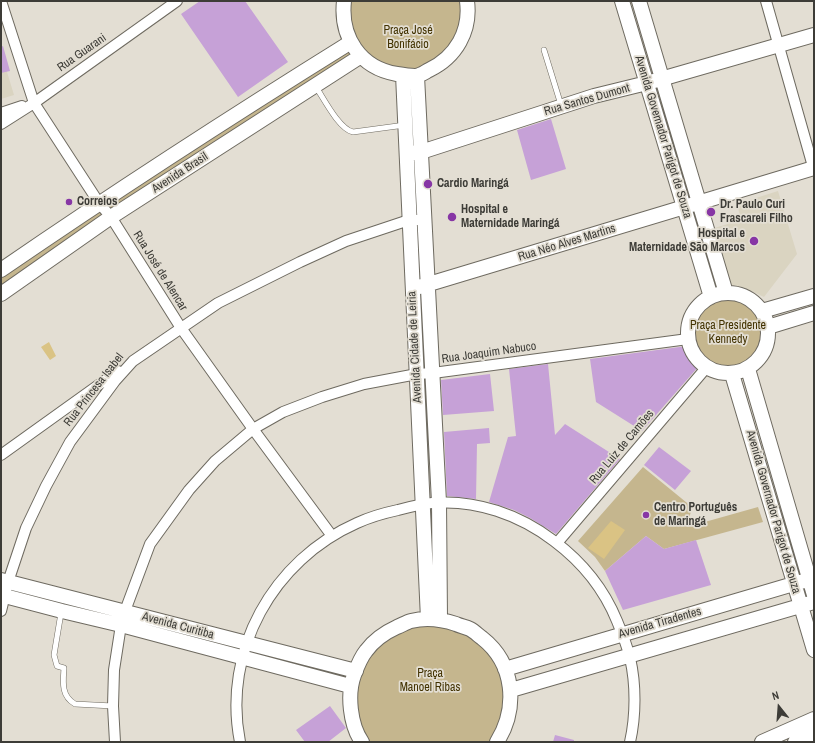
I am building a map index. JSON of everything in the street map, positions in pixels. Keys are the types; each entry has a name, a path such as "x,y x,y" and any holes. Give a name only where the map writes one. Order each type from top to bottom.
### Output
{"main road":[{"path":"344,1 344,23 351,42 361,56 374,66 388,72 410,75 441,63 458,47 468,18 469,2"},
{"name":"Avenida Governador Parigot de Souza","path":"622,1 711,297"},
{"name":"Avenida Governador Parigot de Souza","path":"639,1 726,293"},
{"name":"Rua Santos Dumont","path":"406,154 421,152 561,107 814,35"},
{"name":"Avenida Brasil","path":"1,270 99,203 351,42"},
{"name":"Avenida Brasil","path":"1,294 111,217 361,56"},
{"name":"Avenida Cidade de Leiria","path":"410,75 405,125 406,154 427,285 439,502 434,619"},
{"name":"Avenida Cidade de Leiria","path":"410,75 421,152 413,289 423,504 434,619"},
{"name":"Rua Néo Alves Martins","path":"413,289 814,169"},
{"path":"726,293 733,293 746,297 758,305 768,327 768,342 762,355 756,363 748,369 732,374 722,374 706,368 694,356 688,339 688,326 692,314 697,307 711,297 726,293"},
{"path":"762,311 814,296"},
{"path":"768,327 814,313"},
{"name":"Avenida Governador Parigot de Souza","path":"748,369 812,579 814,595"},
{"name":"Avenida Governador Parigot de Souza","path":"732,374 814,650"},
{"name":"Avenida Tiradentes","path":"505,669 812,579"},
{"name":"Avenida Curitiba","path":"5,581 123,618 242,658 350,686"},
{"name":"Avenida Curitiba","path":"3,595 62,611 123,618 245,644 356,672"},
{"name":"Avenida Tiradentes","path":"511,690 814,602"},
{"path":"357,740 351,711 350,686 366,651 386,632 411,621 434,619 471,629 488,643 498,655 505,669 511,690 510,708 505,730 497,742"},
{"path":"762,742 814,719"},
{"path":"795,742 814,733"}],"street":[{"name":"Rua José de Alencar","path":"1,1 34,103 99,203 111,217 181,328 332,536"},
{"name":"Rua Guarani","path":"1,124 34,103 177,1"},
{"path":"766,1 814,169"},
{"path":"1,113 34,103"},
{"name":"Rua Princesa Isabel","path":"1,611 5,581 26,528 46,486 70,442 132,360 218,304 300,262 346,241 416,220"},
{"name":"Rua Joaquim Nabuco","path":"115,742 113,706 114,670 123,618 150,544 195,484 215,461 253,429 283,412 322,397 364,384 417,374 688,339"},
{"path":"1,455 132,360"},
{"name":"Rua Luiz de Camões","path":"557,543 706,368"},
{"path":"240,742 236,703 237,688 245,644 261,610 284,576 310,551 332,536 358,522 384,513 423,504 460,502 480,506 508,515 543,532 568,552 597,584 614,613 630,656 634,700 630,742"}],"lane":[{"path":"544,50 561,107"},
{"path":"315,86 341,124 348,131 353,132 405,125"},
{"path":"62,611 54,655 57,666 64,668 63,686 66,696 69,701 75,704 113,706"}],"shaded area":[{"path":"1,52 14,95 1,99"},
{"name":"Hospital e Maternidade São Marcos","path":"778,191 797,254 764,297 745,288 728,284 711,229 741,220 737,204"},
{"path":"49,342 56,356 50,360 41,347"},
{"path":"611,521 625,530 604,559 588,548"}],"green space":[{"name":"Praça José Bonifácio","path":"344,1 467,1 464,33 417,76 361,56 1,287 1,273 353,46"},
{"name":"Praça Presidente Kennedy","path":"720,293 736,293 757,304 768,325 768,341 757,362 736,373 720,373 706,367 699,362 694,355 688,341 688,325 694,311 699,304 706,299"},
{"name":"Centro Português de Maringá","path":"643,467 692,507 687,527 758,507 763,522 664,549 646,536 605,571 595,557 578,541"},
{"name":"Praça Manoel Ribas","path":"411,621 471,629 509,680 497,742 362,742 350,686 366,651"}],"building":[{"path":"200,1 245,1 288,62 238,97 181,14"},
{"path":"3,46 10,71 1,73 1,47"},
{"path":"551,119 566,169 531,180 517,130"},
{"path":"687,346 690,354 699,366 642,431 596,402 590,359"},
{"path":"548,364 555,435 565,424 620,459 556,534 514,510 489,502 508,437 516,436 509,369"},
{"path":"490,374 494,411 443,415 441,380"},
{"path":"489,428 490,443 477,444 476,499 447,496 444,432"},
{"path":"659,447 691,471 675,490 644,465"},
{"path":"646,536 664,549 696,540 711,585 623,610 605,571"},
{"path":"330,706 346,728 328,742 305,742 296,730"},
{"path":"555,735 574,740 574,742 553,742"}],"place":[{"name":"Cardio Maringá","path":"428,184"},
{"name":"Correios","path":"69,202"},
{"name":"Dr. Paulo Curi Frascareli Filho","path":"711,212"},
{"name":"Hospital e Maternidade Maringá","path":"452,217"},
{"name":"Hospital e Maternidade São Marcos","path":"754,241"},
{"name":"Centro Português de Maringá","path":"646,515"}]}
